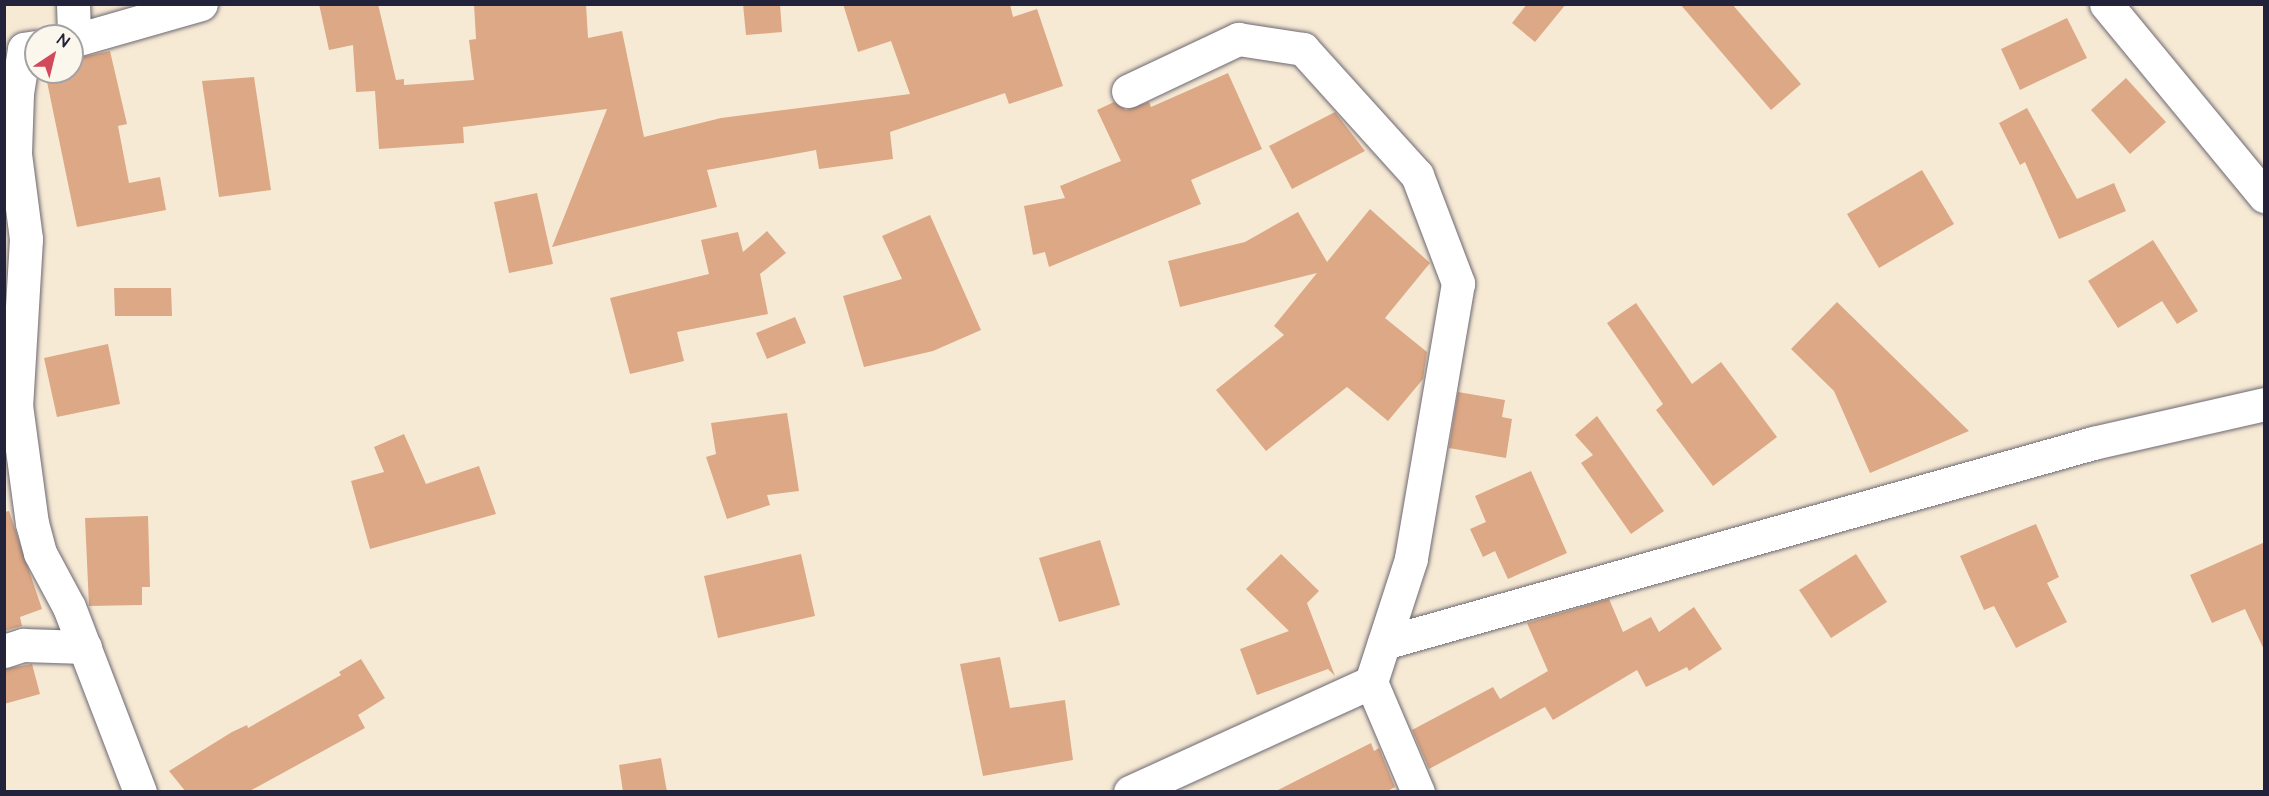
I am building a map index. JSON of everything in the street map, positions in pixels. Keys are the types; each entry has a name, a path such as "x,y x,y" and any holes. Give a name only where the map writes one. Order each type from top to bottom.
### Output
{"street":[{"path":"73,4 73,24"},
{"path":"84,38 201,4"},
{"path":"2106,4 2265,196"},
{"path":"1128,91 1238,39 1303,49 1417,175 1458,283 1411,559 1371,682 1418,792"},
{"path":"24,50 10,141 26,239 16,405 32,524 40,554 69,607 140,792"},
{"path":"1384,642 2093,443 2265,404"},
{"path":"4,651 23,645 85,647"},
{"path":"1130,792 1371,682"}],"building":[{"path":"319,4 378,4 396,80 404,79 404,85 474,80 469,40 476,39 474,4 586,4 588,38 622,31 644,137 721,118 910,94 891,41 858,52 843,4 1010,4 1013,17 1037,9 1063,86 1009,104 1005,93 890,132 893,159 819,169 816,150 707,170 717,207 552,247 607,109 463,127 464,143 379,149 375,91 356,92 353,45 329,50"},
{"path":"743,4 780,4 782,32 746,35"},
{"path":"1527,4 1566,4 1535,42 1512,23"},
{"path":"1680,4 1732,4 1801,84 1771,110"},
{"path":"2067,18 2087,58 2020,90 2001,49"},
{"path":"110,51 127,124 118,126 129,183 160,177 166,210 77,227 47,84 84,84 84,56"},
{"path":"1228,73 1262,149 1191,180 1201,204 1049,267 1045,252 1033,255 1024,206 1065,198 1060,186 1121,161 1097,110 1114,102 1126,110 1149,102 1151,107"},
{"path":"254,77 271,190 219,197 202,81"},
{"path":"2126,78 2166,122 2130,154 2091,110"},
{"path":"2027,108 2077,199 2114,183 2126,211 2059,239 2025,162 2020,165 1999,123"},
{"path":"1335,112 1365,151 1292,189 1269,146"},
{"path":"1922,170 1954,224 1879,268 1847,214"},
{"path":"537,193 553,264 509,273 494,202"},
{"path":"1370,209 1430,263 1385,318 1427,352 1423,379 1388,421 1347,387 1266,451 1216,390 1284,335 1274,326 1317,273 1180,307 1168,261 1245,242 1298,212 1327,262"},
{"path":"930,215 981,330 933,351 864,367 843,296 902,279 882,236"},
{"path":"767,231 786,253 760,274 768,314 677,332 684,361 630,374 610,298 709,274 701,240 738,232 743,252"},
{"path":"2153,240 2198,311 2177,324 2162,301 2118,328 2088,281"},
{"path":"114,288 171,288 172,316 115,316"},
{"path":"1837,302 1969,431 1870,473 1834,391 1791,349"},
{"path":"1636,303 1692,384 1721,362 1777,437 1713,486 1656,410 1663,404 1607,323"},
{"path":"795,317 806,343 767,359 756,333"},
{"path":"108,344 120,404 57,417 44,358"},
{"path":"1458,392 1505,400 1502,417 1512,419 1506,458 1449,448"},
{"path":"787,413 799,491 767,495 770,505 727,519 706,457 716,454 711,423"},
{"path":"1597,416 1664,511 1631,534 1581,463 1593,455 1575,435"},
{"path":"404,434 426,484 479,466 496,514 370,549 351,481 384,472 374,447"},
{"path":"1531,471 1567,553 1508,579 1495,551 1483,557 1470,529 1486,522 1475,496"},
{"path":"9,511 42,609 20,617 22,626 4,631 4,512"},
{"path":"148,516 150,587 142,587 142,605 89,606 85,518"},
{"path":"2036,524 2059,577 2047,583 2067,622 2016,648 1994,606 1984,610 1960,556"},
{"path":"1100,540 1120,605 1059,622 1039,558"},
{"path":"2265,542 2265,652 2245,609 2212,623 2190,575"},
{"path":"801,554 815,616 718,638 704,576"},
{"path":"1281,554 1319,591 1307,603 1335,676 1328,669 1257,695 1240,649 1289,631 1246,589"},
{"path":"1856,554 1887,602 1831,638 1799,590"},
{"path":"1609,599 1623,632 1651,617 1659,632 1694,607 1722,649 1689,671 1687,667 1646,687 1637,670 1553,720 1545,707 1429,769 1412,730 1493,687 1500,699 1548,671 1527,623"},
{"path":"1000,657 1010,708 1065,700 1073,760 983,776 960,664"},
{"path":"361,659 385,698 358,715 365,728 248,792 186,792 169,771 232,732 247,725 248,728 341,675 339,672"},
{"path":"32,664 40,694 4,704 4,669"},
{"path":"1371,743 1374,751 1379,748 1395,787 1386,792 1274,792"},
{"path":"661,758 667,792 623,792 619,765"}]}
